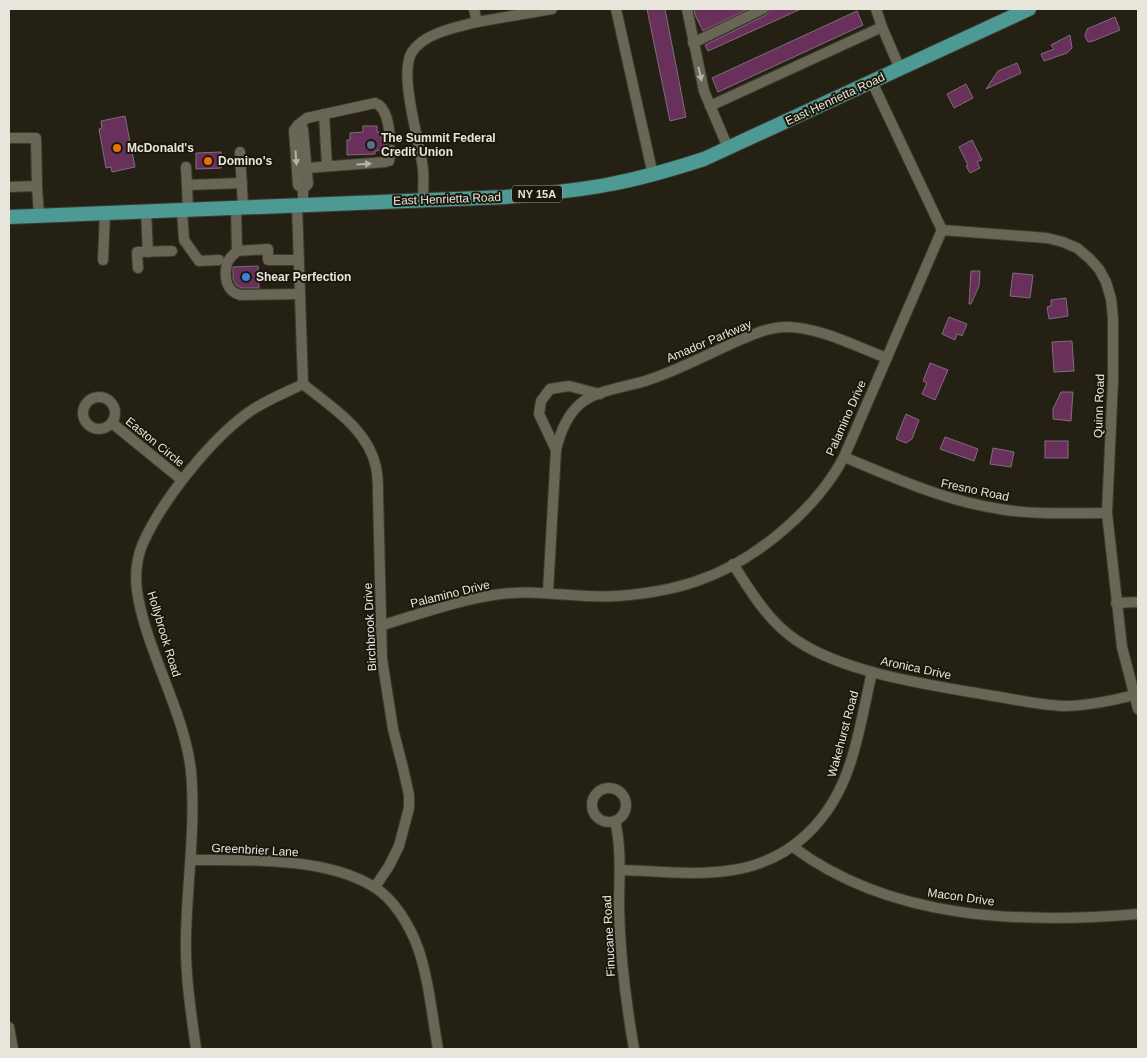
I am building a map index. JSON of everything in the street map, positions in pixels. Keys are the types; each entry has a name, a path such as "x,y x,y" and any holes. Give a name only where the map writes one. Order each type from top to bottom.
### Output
{"main road":[{"name":"East Henrietta Road","path":"9,217 505,197 611,184 654,175 704,159 1029,9"}],"street":[{"path":"474,9 477,22"},
{"path":"423,200 423,170 408,79 408,60 413,50 426,39 438,33 477,22 552,9"},
{"path":"616,9 654,175"},
{"path":"687,9 704,90 728,148"},
{"path":"693,42 763,9"},
{"path":"876,9 900,69"},
{"path":"710,106 882,27"},
{"path":"872,82 942,230"},
{"path":"303,189 298,185 294,130 307,118 374,103 379,104 388,124 390,138"},
{"path":"324,114 327,166"},
{"path":"298,125 303,129 308,184 303,189 300,205 299,260 303,384"},
{"path":"9,138 36,138 39,216"},
{"path":"307,168 385,162 389,161 391,150"},
{"path":"240,152 242,183 237,250 227,262 229,289 233,293 240,295 300,294"},
{"path":"186,167 184,240 199,261 219,260"},
{"path":"187,185 242,183"},
{"path":"9,187 38,186"},
{"path":"146,212 148,252"},
{"path":"103,260 105,214"},
{"name":"Palamino Drive","path":"380,626 487,596 548,592 600,596 646,593 670,589 698,581 733,564 771,539 812,503 844,457 942,230"},
{"name":"Quinn Road","path":"942,230 1047,238 1063,242 1077,248 1099,269 1106,282 1111,299 1113,318 1107,513 1122,647 1138,709"},
{"path":"237,250 268,249 268,260 299,260"},
{"path":"138,268 137,252 172,251"},
{"name":"Amador Parkway","path":"548,592 556,450 559,437 568,417 581,402 600,394 649,380 770,329 788,327 804,329 887,358"},
{"name":"Hollybrook Road","path":"196,1049 190,1004 186,938 191,860 192,790 188,754 146,624 136,578 138,561 143,543 159,514 182,480 224,433 237,421 268,401 303,384"},
{"name":"Birchbrook Drive","path":"303,384 358,430 366,443 376,467 382,659 393,729 409,796 409,808 399,846 375,887"},
{"name":"Amador Parkway","path":"556,450 539,414 541,401 550,389 569,386 600,394"},
{"name":"Easton Circle","path":"112,423 182,480"},
{"name":"Fresno Road","path":"844,457 933,494 974,504 1033,513 1107,513"},
{"name":"Aronica Drive","path":"733,564 759,604 795,640 823,655 872,672 941,687 1042,704 1082,705 1134,695"},
{"path":"1116,603 1138,602"},
{"name":"Wakehurst Road","path":"620,870 691,873 731,870 762,863 793,847 819,821 841,787 850,763 872,672"},
{"name":"Finucane Road","path":"615,820 620,849 619,908 622,959 634,1049"},
{"name":"Macon Drive","path":"793,847 816,864 844,878 874,891 922,905 970,913 1013,916 1112,916 1138,914"},
{"name":"Greenbrier Lane","path":"191,860 259,860 322,868 353,876 375,887 393,904 418,948 438,1049"},
{"path":"9,1027 13,1049"}],"building":[{"path":"647,9 665,9 686,117 670,121"},
{"path":"694,9 748,9 703,31"},
{"path":"770,9 801,9 708,51 705,45 766,15"},
{"path":"857,11 863,25 718,92 712,78"},
{"path":"1115,17 1120,30 1088,42 1085,36 1087,29"},
{"path":"1070,35 1072,48 1067,53 1044,61 1041,54 1054,49 1051,45"},
{"path":"1017,63 1021,73 986,89 998,71"},
{"path":"966,84 973,98 954,108 947,94"},
{"name":"McDonald's","path":"125,116 135,167 112,172 111,167 106,168 99,129 102,128 101,121"},
{"name":"The Summit Federal Credit Union","path":"363,126 377,126 377,132 381,132 381,138 387,144 384,150 375,151 375,154 347,155 347,140 350,140 350,133 363,132"},
{"path":"972,140 982,160 977,162 980,168 970,173 959,147"},
{"name":"Domino's","path":"221,152 221,168 196,169 196,153"},
{"name":"Shear Perfection","path":"258,266 259,288 241,288 236,285 233,279 233,267"},
{"path":"971,271 980,271 979,286 971,304 969,304"},
{"path":"1013,273 1033,275 1030,298 1010,296"},
{"path":"1066,298 1068,316 1049,319 1047,307 1051,306 1051,300"},
{"path":"949,317 967,324 962,336 957,334 955,340 942,334"},
{"path":"1072,341 1074,371 1054,372 1052,342"},
{"path":"930,363 948,370 935,400 922,394 927,383 923,381"},
{"path":"1061,392 1073,392 1071,421 1053,419 1053,409"},
{"path":"906,414 919,420 912,439 906,443 896,439"},
{"path":"945,437 978,449 974,461 940,449"},
{"path":"1045,441 1068,441 1068,458 1045,458"},
{"path":"993,448 1014,452 1011,467 990,464"}],"place":[{"name":"The Summit Federal Credit Union","path":"371,145"},
{"name":"McDonald's","path":"117,148"},
{"name":"Domino's","path":"208,161"},
{"name":"Shear Perfection","path":"246,277"}]}
